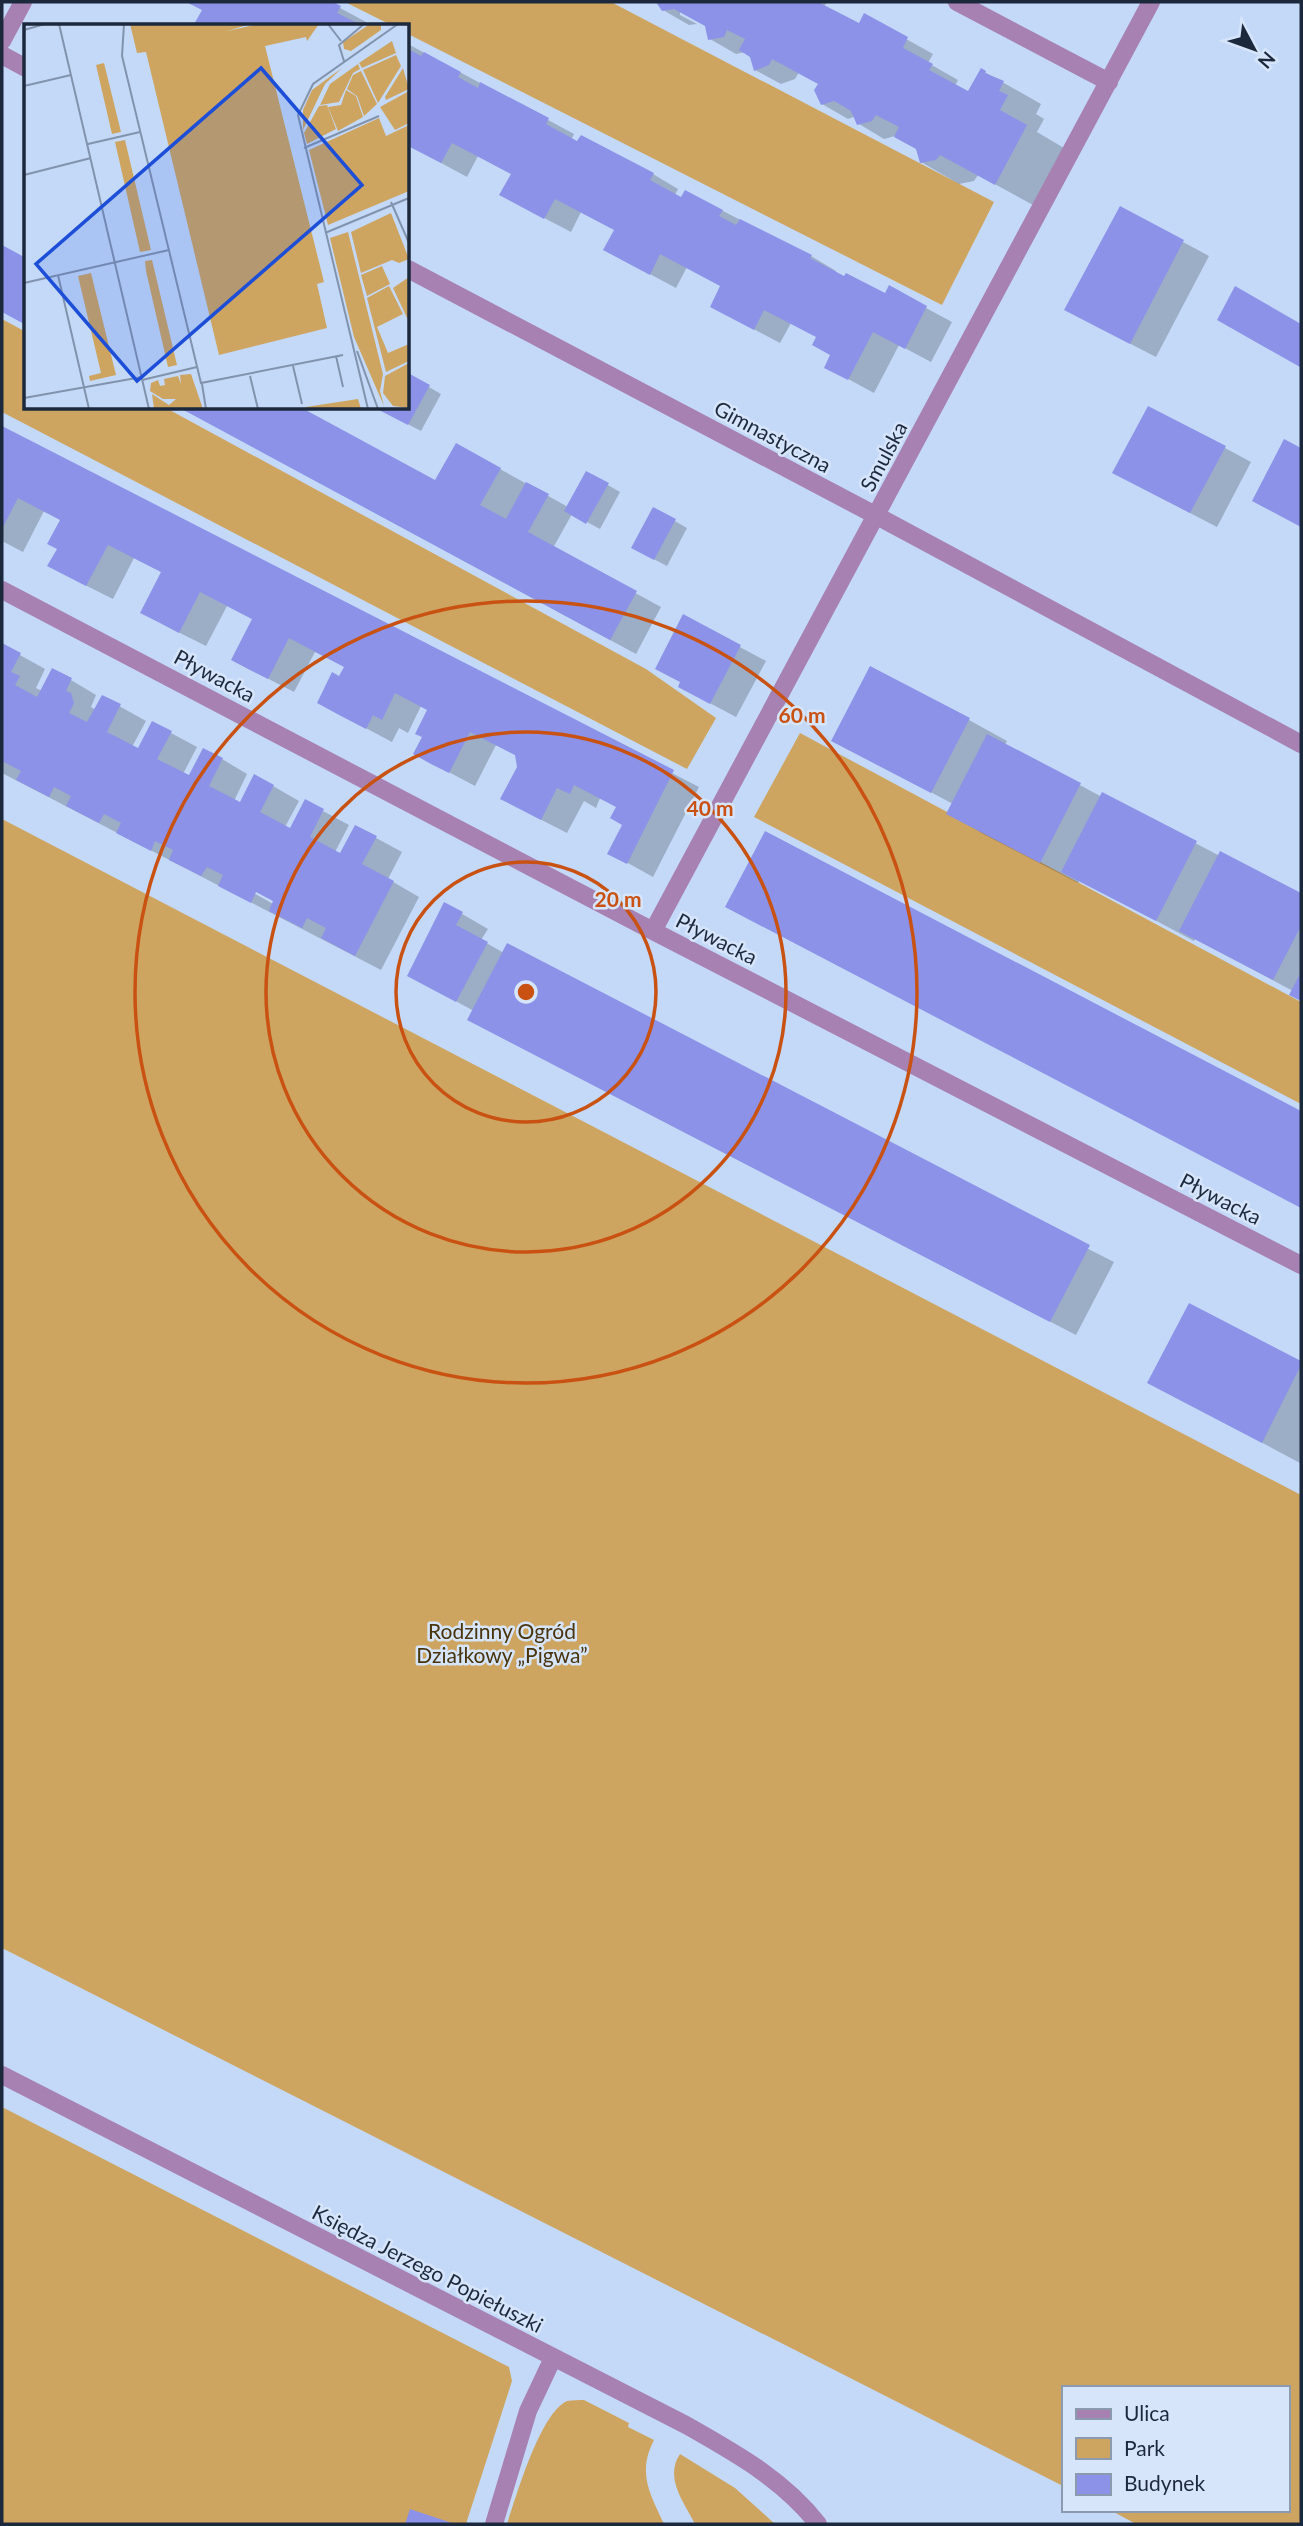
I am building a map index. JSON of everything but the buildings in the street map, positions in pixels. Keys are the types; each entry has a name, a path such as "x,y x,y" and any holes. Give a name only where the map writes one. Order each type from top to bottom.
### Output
{"street":[{"path":"2,41 23,2"},
{"path":"957,2 1109,82"},
{"name":"Smulska","path":"653,931 1151,2"},
{"path":"2,55 24,67"},
{"name":"Gimnastyczna","path":"410,270 877,516 1301,744"},
{"name":"Pływacka","path":"2,590 653,931 1301,1265"},
{"name":"Księdza Jerzego Popiełuszki","path":"2,2075 686,2425 751,2463 782,2486 818,2524"},
{"path":"494,2524 528,2412 553,2358"}],"green space":[{"path":"345,2 611,2 994,202 942,305 410,35 410,24 389,24"},
{"path":"2,319 24,331 24,410 170,410 646,669 716,718 687,769 2,412"},
{"path":"800,733 1301,1002 1301,1104 754,817"},
{"name":"Rodzinny Ogród Działkowy „Pigwa”","path":"2,819 1301,1495 1301,2524 1136,2524 1114,2512 1289,2512 1289,2386 1062,2386 1062,2485 2,1948"},
{"path":"2,2107 509,2367 512,2381 466,2524 2,2524"},
{"path":"584,2400 629,2423 628,2427 654,2440 646,2463 647,2483 664,2524 507,2524 530,2457 548,2421 567,2401"},
{"path":"680,2454 735,2488 775,2524 695,2524 681,2499 675,2481 674,2472"}]}
